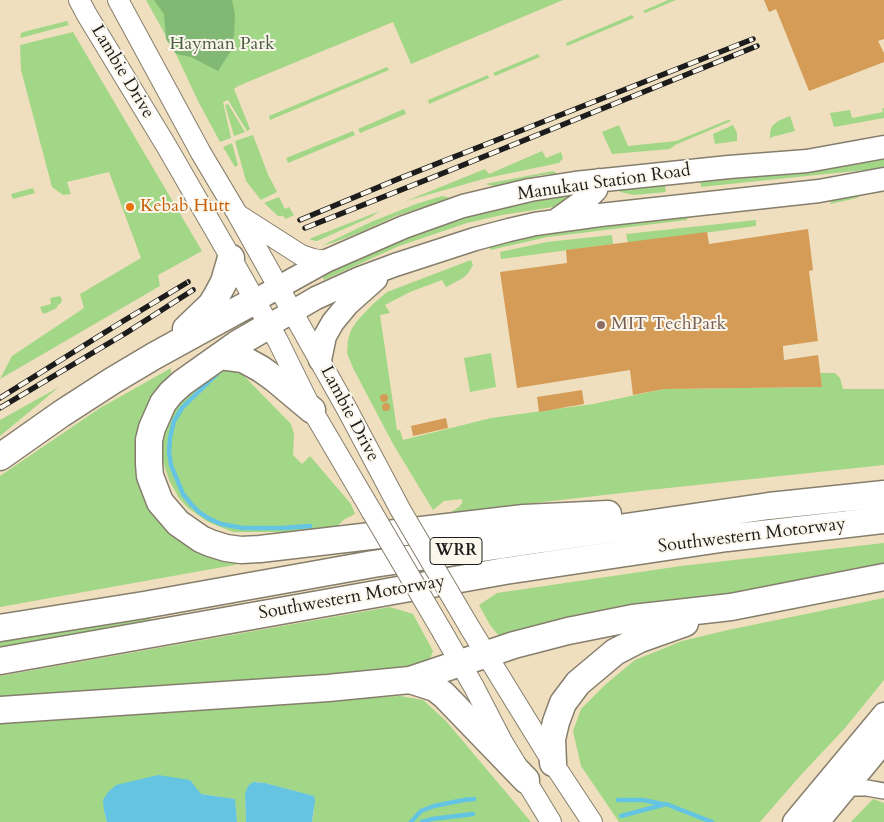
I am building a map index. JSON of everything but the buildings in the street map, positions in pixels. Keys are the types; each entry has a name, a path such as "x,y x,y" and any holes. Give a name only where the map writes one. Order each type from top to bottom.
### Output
{"highway":[{"path":"169,349 216,297 224,282 231,258"},
{"path":"0,457 68,409 129,371 254,301"},
{"path":"268,326 220,356 182,383 163,403 152,428 149,440 150,476 160,502 178,524 210,543 241,550 279,548 524,518 769,506"},
{"path":"220,356 242,359 261,369 312,410"},
{"name":"Southwestern Motorway","path":"0,628 373,564 769,506 884,494"},
{"name":"Southwestern Motorway","path":"0,661 514,569 727,538 884,520"},
{"path":"0,710 328,688 410,680 514,645 559,633 633,618 731,607 884,578"},
{"path":"553,762 552,740 556,722 564,703 578,683 615,652 640,639 731,607"},
{"path":"410,680 435,688 444,695 526,780"}],"main road":[{"name":"Lambie Drive","path":"79,0 172,154 280,345 312,410 443,633 503,743 551,822"},
{"name":"Lambie Drive","path":"117,1 201,153 320,360 400,509 470,628 592,822"},
{"name":"Manukau Station Road","path":"254,301 326,261 404,227 463,206 530,190 599,180 807,161 884,147"},
{"name":"Manukau Station Road","path":"268,326 334,290 394,265 509,230 553,222 819,191 884,179"},
{"path":"599,180 606,192 617,199 677,207"},
{"path":"553,222 590,196 596,190 599,180"},
{"path":"238,215 301,255 326,261"},
{"path":"320,360 325,336 333,322 358,294 394,265"},
{"path":"818,822 879,744 884,714"},
{"path":"794,822 879,744"}],"street":[{"path":"846,788 867,788 884,791"}],"green space":[{"name":"Hayman Park","path":"146,0 563,0 411,64 393,22 238,86 234,89 250,129 247,131 228,100 223,102 231,138 220,142 176,54"},
{"path":"154,0 232,0 235,15 231,51 218,71 191,57 176,54 166,39 164,14"},
{"path":"668,0 676,0 645,13 643,11"},
{"path":"632,15 634,18 567,46 566,43"},
{"path":"67,21 69,25 20,38 21,33"},
{"path":"73,32 202,251 158,275 160,286 0,379 12,356 84,308 80,294 141,258 109,172 67,182 71,194 63,195 52,187 21,70 20,45"},
{"path":"538,54 540,57 495,76 493,73"},
{"path":"387,67 389,70 270,120 269,116"},
{"path":"488,75 489,78 429,104 428,100"},
{"path":"228,104 245,132 234,136 225,105"},
{"path":"882,108 884,108 884,118 834,127 830,113 850,110 852,118 883,112"},
{"path":"404,109 406,114 360,133 358,129"},
{"path":"790,116 795,131 770,139 772,126"},
{"path":"731,120 670,149 612,154 602,132 619,125 628,146 676,141"},
{"path":"733,125 737,133 737,141 715,144 713,134"},
{"path":"353,131 355,135 288,163 286,158"},
{"path":"253,135 269,177 277,192 261,200 246,181 235,141"},
{"path":"232,143 238,165 235,167 223,147"},
{"path":"542,151 546,158 561,152 563,158 559,163 487,178 406,201 485,169 489,174"},
{"path":"884,158 884,168 701,187 700,177"},
{"path":"553,171 558,174 541,175 494,186 485,184"},
{"path":"664,180 666,192 634,195 620,192 618,189"},
{"path":"33,188 35,193 13,199 11,194"},
{"path":"884,188 884,192 861,195 857,198 830,204 833,197"},
{"path":"583,192 566,205 502,215 467,223 399,246 324,280 322,275 404,236 504,205"},
{"path":"442,196 451,198 396,216 361,232 321,246 371,222"},
{"path":"279,197 285,209 289,207 294,215 286,219 283,216 278,216 264,203"},
{"path":"380,211 371,217 317,241 309,239"},
{"path":"688,215 687,220 548,237 490,250 491,245 536,233"},
{"path":"756,220 756,226 628,243 626,234"},
{"path":"612,235 613,244 501,259 500,252 547,242"},
{"path":"471,260 473,265 463,278 446,287 442,280 410,292 385,305 390,313 380,315 397,430 400,430 403,440 491,418 593,404 664,389 822,387 820,373 835,373 840,378 843,389 884,389 884,465 446,513 459,507 462,499 444,501 433,510 393,444 353,368 347,353 348,340 351,330 357,321 387,292"},
{"path":"60,296 62,300 57,308 44,314 42,312 40,307 51,304 50,298"},
{"path":"491,353 496,387 470,392 464,358"},
{"path":"224,366 244,367 243,375 291,424 294,434 293,455 302,464 310,456 351,504 355,514 345,519 336,527 307,532 233,532 208,522 188,508 179,498 169,480 163,461 161,446 164,429 170,414 182,395"},
{"path":"171,368 171,373 155,391 143,418 140,480 241,562 235,565 0,607 0,476 100,408"},
{"path":"59,387 29,412 0,436 0,420"},
{"path":"884,543 884,569 500,637 490,625 479,605 497,593 681,566"},
{"path":"884,598 884,680 845,728 760,822 619,822 581,766 573,731 581,709 606,684 635,660 682,641"},
{"path":"390,607 413,614 433,651 430,659 420,665 394,671 0,699 0,676"},
{"path":"150,618 151,621 0,648 0,641"},
{"path":"400,696 423,700 446,721 531,822 312,822 314,811 313,796 265,783 254,782 245,794 246,822 237,822 234,799 201,794 104,811 107,822 0,822 0,722"},
{"path":"873,799 884,803 884,822 851,822"}],"water":[{"path":"158,775 190,780 201,794 235,799 237,822 107,822 103,800 108,792 116,785"},
{"path":"253,782 265,783 314,796 312,822 246,822 245,794 248,786"}],"waterway":[{"path":"217,374 182,408 174,421 169,452 171,465 183,494 199,512 221,524 243,528 310,526"},
{"path":"411,822 421,811 434,806 474,799"},
{"path":"618,800 643,800 662,804"},
{"path":"621,816 666,804 712,822"},
{"path":"422,822 473,814"}],"railway":[{"path":"300,220 398,179 753,39"},
{"path":"305,228 757,46"},
{"path":"0,398 188,282"},
{"path":"0,408 126,333 193,290"}],"place":[{"name":"Kebab Hutt","path":"130,207"},
{"name":"MIT TechPark","path":"601,325"}]}
